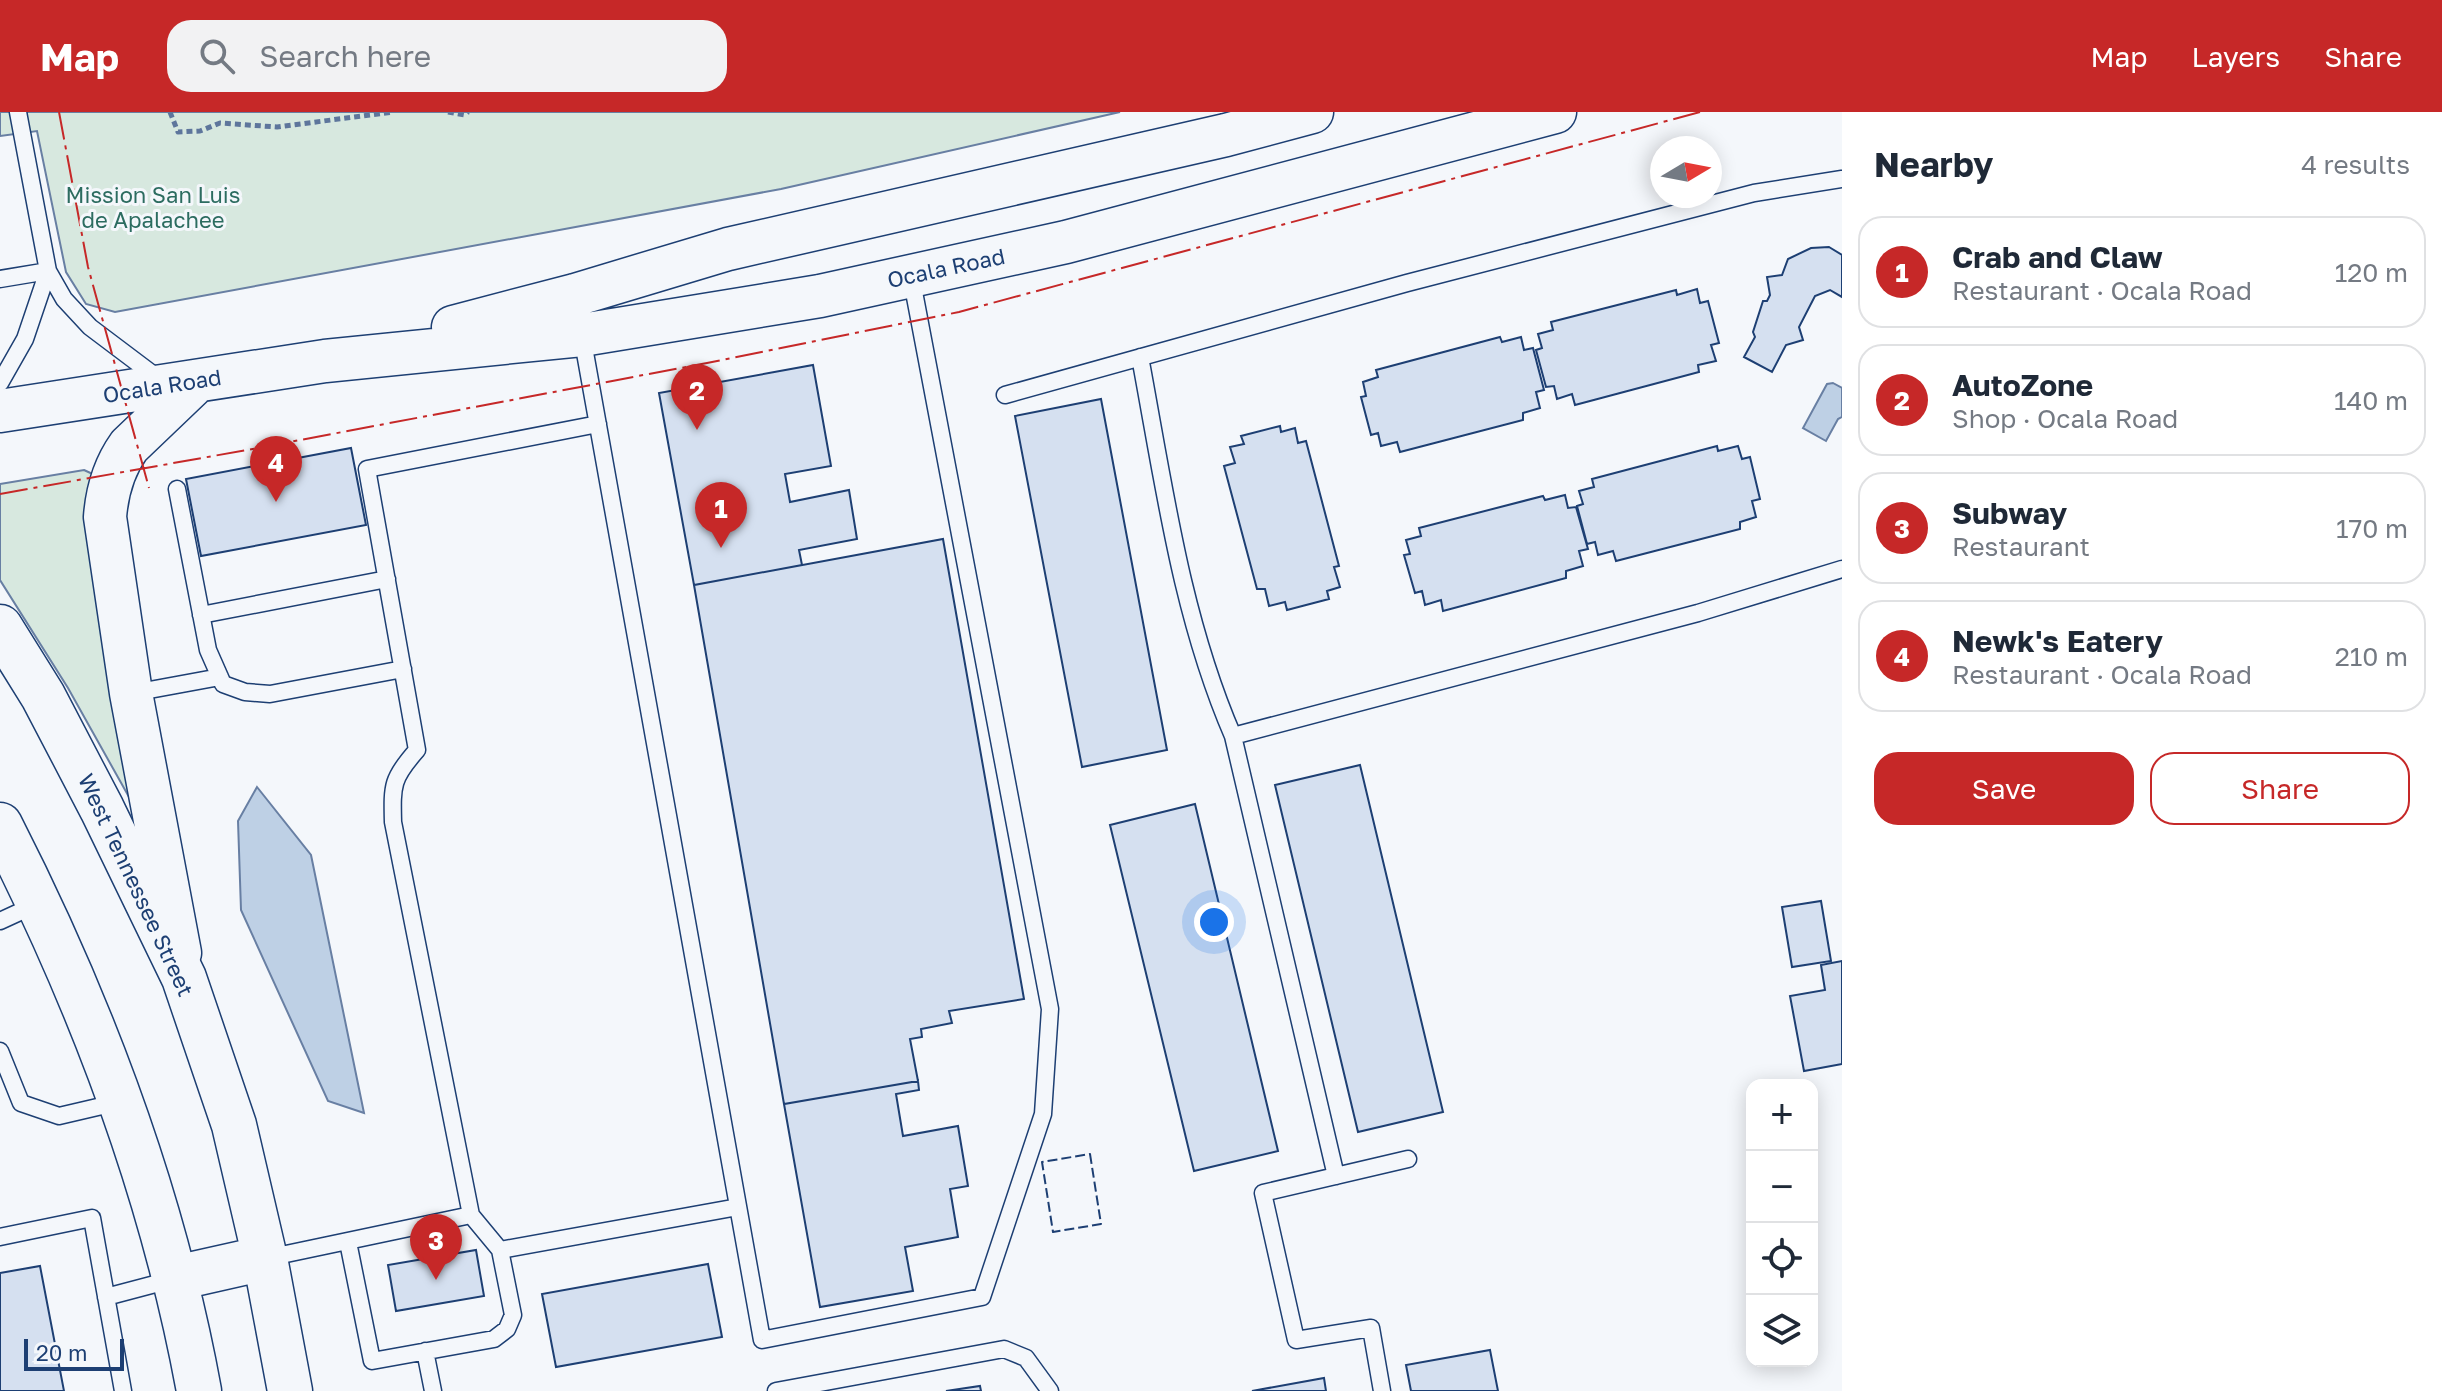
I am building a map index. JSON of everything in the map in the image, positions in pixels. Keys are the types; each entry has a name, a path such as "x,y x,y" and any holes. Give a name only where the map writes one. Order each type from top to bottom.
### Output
{"main road":[{"name":"Ocala Road","path":"579,315 728,249 898,212 1312,112"},
{"name":"Ocala Road","path":"0,411 325,361 579,315 820,296 1066,242 1555,112"},
{"path":"898,212 910,276"},
{"path":"182,383 121,457 108,490 105,533 184,978"},
{"name":"West Tennessee Street","path":"0,627 58,724 184,978 234,1125 265,1258 290,1391"},
{"path":"0,825 18,912 69,972 121,1102 176,1278 199,1391"},
{"path":"176,1278 265,1258"}],"lane":[{"path":"18,112 48,271 64,299 90,327 182,383"},
{"path":"1005,395 1407,283 1754,193 1842,179"},
{"path":"0,279 48,271"},
{"path":"0,383 25,339 48,271"},
{"path":"579,315 762,1340 982,1297 1043,1114 1050,1009 910,276"},
{"path":"1140,357 1182,582 1218,701 1233,736 1336,1176"},
{"path":"348,1242 372,1361 494,1339 507,1329 513,1315 500,1250 471,1215 393,822 392,791 395,780 399,770 417,750 367,469 598,424"},
{"path":"177,489 208,650 223,684 245,692 270,694 403,669"},
{"path":"1233,736 1698,613 1842,569"},
{"path":"201,615 387,579"},
{"path":"131,693 220,677"},
{"path":"0,1051 21,1103 59,1116 121,1102"},
{"path":"1382,1391 1371,1328 1296,1340 1263,1193 1408,1159"},
{"path":"500,1250 738,1207"},
{"path":"265,1258 471,1215"},
{"path":"0,1237 92,1218 123,1391"},
{"path":"106,1297 176,1278"},
{"path":"776,1391 1004,1349 1026,1358 1050,1391"},
{"path":"425,1351 433,1391"}],"path":[{"path":"170,112 178,132 200,131 220,123 277,127 393,112"},
{"path":"448,112 465,115 468,112"}],"green space":[{"name":"Mission San Luis de Apalachee","path":"0,112 1120,112 781,189 115,312 86,304 66,272 37,131 0,136"},
{"path":"84,470 97,476 129,797 68,688 0,580 0,484"}],"water":[{"path":"1833,383 1842,388 1842,417 1826,441 1803,428 1827,384"},
{"path":"257,787 311,855 364,1113 328,1101 241,910 238,821"}],"building":[{"path":"1829,247 1842,255 1842,297 1830,290 1815,296 1799,327 1803,340 1786,345 1772,372 1744,357 1755,337 1753,332 1763,301 1767,301 1770,295 1767,277 1782,275 1788,259 1811,248"},
{"path":"1697,289 1700,303 1708,301 1719,343 1711,345 1716,361 1698,365 1699,372 1575,405 1572,394 1557,399 1554,386 1546,387 1536,350 1542,348 1538,334 1553,330 1551,322 1676,290 1677,295"},
{"path":"1500,337 1502,342 1521,337 1524,350 1533,348 1544,390 1536,392 1540,408 1523,413 1523,420 1400,452 1397,442 1381,446 1378,433 1371,435 1361,397 1366,396 1363,382 1378,377 1376,370"},
{"path":"813,365 831,466 785,474 790,502 849,490 857,539 799,550 802,565 694,585 659,393"},
{"path":"1101,399 1167,750 1082,767 1015,416"},
{"path":"1280,426 1281,432 1295,428 1298,443 1306,441 1339,566 1334,567 1340,587 1327,591 1329,599 1287,610 1285,602 1269,606 1265,589 1257,589 1224,466 1235,463 1230,447 1244,444 1241,436"},
{"path":"1717,446 1718,451 1738,446 1742,459 1750,457 1760,499 1752,501 1756,517 1740,522 1740,529 1616,561 1613,551 1598,555 1595,542 1587,544 1577,506 1583,504 1579,491 1594,487 1592,479"},
{"path":"351,448 366,525 201,556 186,479"},
{"path":"1565,495 1568,508 1576,507 1588,549 1579,551 1583,566 1566,571 1566,578 1443,611 1441,600 1425,605 1422,591 1415,593 1404,555 1410,554 1406,540 1421,536 1419,528 1543,496 1545,500"},
{"path":"943,539 1024,999 949,1011 952,1023 921,1029 922,1037 910,1039 918,1081 784,1104 694,585"},
{"path":"1360,765 1443,1112 1358,1132 1275,785"},
{"path":"1195,804 1278,1151 1194,1171 1110,825"},
{"path":"1821,901 1831,961 1792,967 1782,907"},
{"path":"1842,961 1842,1064 1804,1071 1790,996 1825,990 1821,965"},
{"path":"918,1081 919,1090 896,1094 903,1136 958,1126 968,1186 950,1189 958,1237 905,1247 913,1291 820,1307 784,1104"},
{"path":"476,1250 484,1296 396,1311 388,1265"},
{"path":"708,1264 722,1337 556,1367 542,1294"},
{"path":"40,1266 64,1391 0,1391 0,1273"},
{"path":"1490,1350 1498,1391 1411,1391 1406,1365"},
{"path":"1324,1378 1326,1391 1252,1391"},
{"path":"980,1386 981,1391 946,1391"}],"fence":[{"path":"1090,1154 1101,1224 1053,1232 1042,1162 1090,1154"}],"power":[{"path":"59,112 88,267 149,488"},
{"path":"0,494 707,363 959,312 1700,112"}],"place":[{"name":"AutoZone","path":"697,430"},
{"name":"Newk's Eatery","path":"276,502"},
{"name":"Crab and Claw","path":"721,548"},
{"name":"Subway","path":"436,1280"}]}
